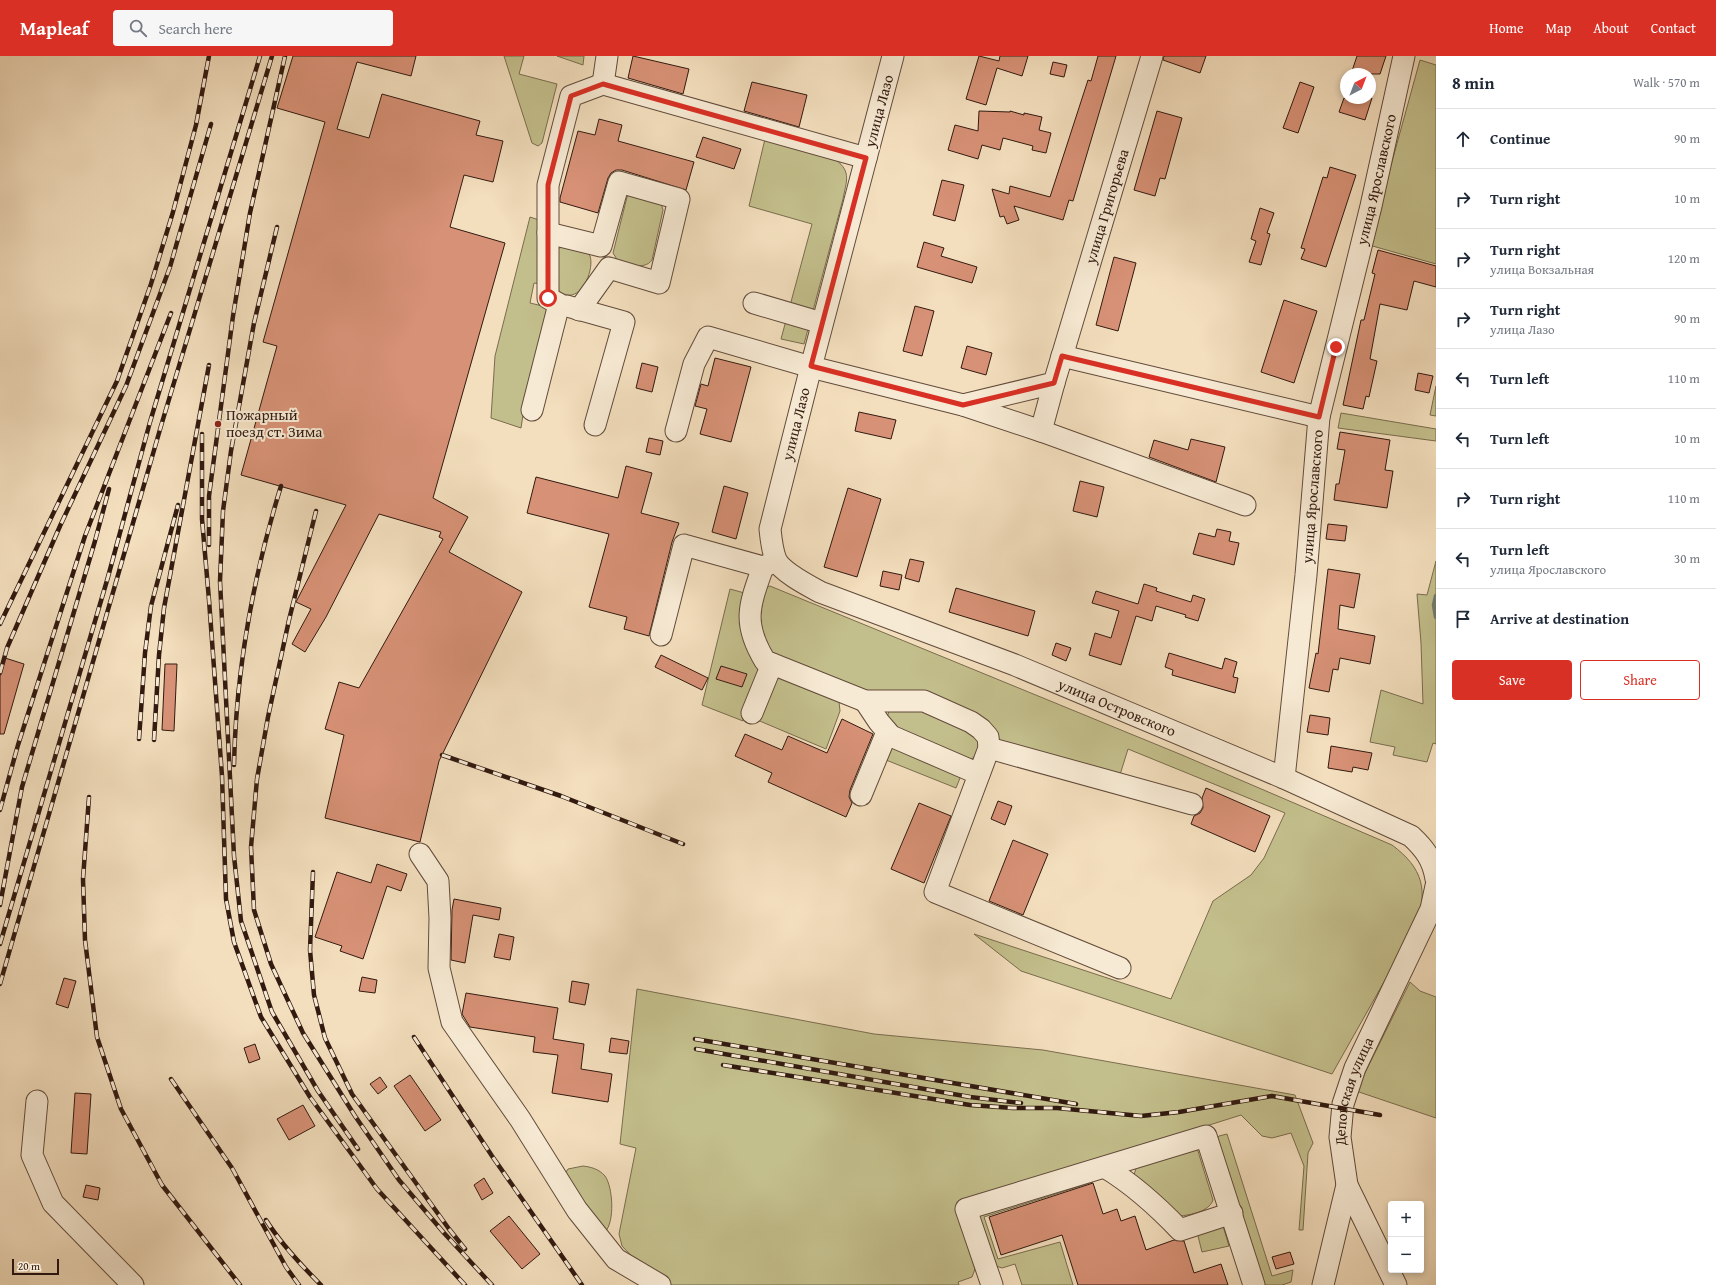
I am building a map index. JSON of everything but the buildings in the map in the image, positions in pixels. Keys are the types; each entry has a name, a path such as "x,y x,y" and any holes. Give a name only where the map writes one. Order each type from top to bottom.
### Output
{"street":[{"path":"603,84 607,56"},
{"name":"улица Лазо","path":"770,564 772,546 770,528 822,323 893,56"},
{"name":"улица Григорьева","path":"1041,431 1152,56"},
{"name":"улица Ярославского","path":"1284,778 1306,575 1319,417 1371,206 1404,56"},
{"path":"595,425 624,322 559,304 548,298 548,185 571,96 603,84 866,158"},
{"path":"548,233 602,246 619,182 679,199 659,283 609,268 579,310"},
{"path":"754,303 822,323"},
{"path":"532,410 559,304"},
{"path":"676,431 694,364 708,337 811,366 963,405 1041,431 1245,505"},
{"path":"1062,356 1319,417"},
{"path":"963,405 1054,383"},
{"path":"661,635 684,545 770,564 753,596 749,620 756,646 765,661 864,701 924,701 971,722 981,729 988,737 989,748 934,892 1120,968"},
{"name":"улица Островского","path":"770,564 820,592 1015,665 1284,778 1411,836 1422,846 1431,859 1436,879"},
{"path":"752,713 772,664"},
{"path":"864,701 891,736 979,774"},
{"path":"861,795 887,732"},
{"path":"989,748 1192,804"},
{"path":"420,854 438,881 440,918 438,968 452,1022 520,1119 582,1216 616,1259 660,1285"},
{"name":"Деповская улица","path":"1323,1285 1347,1185 1340,1137 1343,1104 1355,1068 1431,909 1436,886"},
{"path":"37,1101 32,1155 53,1203 133,1285"},
{"path":"992,1285 966,1209 1106,1168 1206,1136 1254,1285"},
{"path":"1106,1168 1128,1181 1180,1230 1232,1213"},
{"path":"1347,1185 1396,1285"}],"shaded area":[{"path":"504,56 524,56 519,74 557,84 542,143 538,146 532,143"},
{"path":"557,56 584,56 583,65"},
{"path":"1420,60 1436,65 1436,264 1369,245"},
{"path":"765,139 836,160 841,164 847,178 843,199 804,344 781,339 812,224 749,206"},
{"path":"630,193 661,203 663,210 652,260 645,265 640,266 618,261 613,253 627,197"},
{"path":"530,217 539,220 542,284 534,283 530,303 551,308 523,415 521,428 491,418 495,356"},
{"path":"562,247 589,254 591,260 588,277 584,285 578,292 572,295 564,294 555,287 557,249"},
{"path":"1436,386 1436,416 1430,415"},
{"path":"1341,413 1436,429 1436,441 1338,428"},
{"path":"1436,561 1436,744 1433,743 1427,762 1393,755 1395,747 1370,742 1381,690 1423,704 1421,643 1417,594 1427,595"},
{"path":"770,586 1182,755 1392,845 1411,862 1417,872 1422,891 1422,902 1419,914 1415,927 1332,1074 1021,971 974,934 1171,999 1213,901 1251,875 1264,858 1285,813 1128,749 1119,778 996,743 994,734 869,693 773,654 760,639 758,598 765,588"},
{"path":"730,589 748,594 762,675 743,721 702,705"},
{"path":"777,674 839,702 840,711 826,749 755,719"},
{"path":"890,708 924,709 968,728 980,742 978,752 972,759 963,761 900,734 886,721"},
{"path":"886,744 962,773 956,788 881,758"},
{"path":"1410,982 1420,991 1436,997 1436,1118 1356,1091"},
{"path":"637,989 874,1034 1043,1050 1295,1095 1313,1143 1308,1153 1303,1230 1299,1230 1304,1166 1291,1133 1272,1138 1262,1136 1241,1115 956,1205 975,1269 972,1277 958,1282 959,1285 668,1285 640,1265 622,1246 619,1234 636,1148 620,1144"},
{"path":"1227,1134 1272,1276 1293,1270 1291,1282 1282,1285 1260,1285 1215,1141 1219,1136"},
{"path":"1197,1148 1213,1200 1207,1208 1203,1210 1192,1214 1176,1216 1134,1175 1137,1165"},
{"path":"583,1166 598,1170 608,1181 612,1213 605,1232 563,1177 568,1169"},
{"path":"1092,1178 1093,1182 984,1217 998,1259 1060,1242 1073,1285 1022,1285 1015,1264 1002,1268 996,1266 978,1216"},
{"path":"1223,1226 1229,1246 1202,1252 1196,1228"}],"waterway":[{"path":"1436,596 1434,605 1436,617"}],"railway":[{"path":"0,624 117,381 151,284 173,212 196,125 209,56"},
{"path":"0,944 108,577 150,422 260,56"},
{"path":"0,984 161,426 272,56"},
{"path":"209,545 209,496 233,316 250,213 285,56"},
{"path":"0,673 7,648 60,526 126,386 170,267 211,124"},
{"path":"277,227 254,323 231,451 223,511 220,581 234,856 241,921 272,1012 318,1091 358,1149"},
{"path":"0,810 18,745 85,536 171,313"},
{"path":"154,740 159,655 164,608 209,365"},
{"path":"202,434 202,519 222,776 226,899 234,942 261,1017 310,1097 377,1189 465,1285"},
{"path":"234,765 235,729 242,659 254,589 281,486"},
{"path":"0,905 22,787 109,489"},
{"path":"139,739 145,653 151,606 178,505"},
{"path":"316,511 289,620 268,717 257,779 251,847 254,910 271,964 303,1033 355,1116 399,1180 444,1233 492,1285"},
{"path":"442,755 561,796 683,844"},
{"path":"89,797 83,879 85,940 97,1037 121,1109 162,1185 240,1285"},
{"path":"313,872 310,950 314,995 325,1038 352,1094 465,1249"},
{"path":"414,1037 492,1156 582,1285"},
{"path":"695,1039 1076,1104"},
{"path":"696,1049 970,1097 1021,1103"},
{"path":"723,1065 970,1105 1013,1108 1057,1108 1141,1116 1179,1112 1272,1096 1380,1115"},
{"path":"171,1079 232,1168 286,1267 299,1285"},
{"path":"266,1220 292,1254 321,1285"}],"place":[{"name":"Пожарный поезд ст. Зима","path":"218,424"}],"route":[{"path":"548,298 548,185 571,96 603,84 866,158 811,366 963,405 1054,383 1062,356 1319,417 1336,347"}]}
